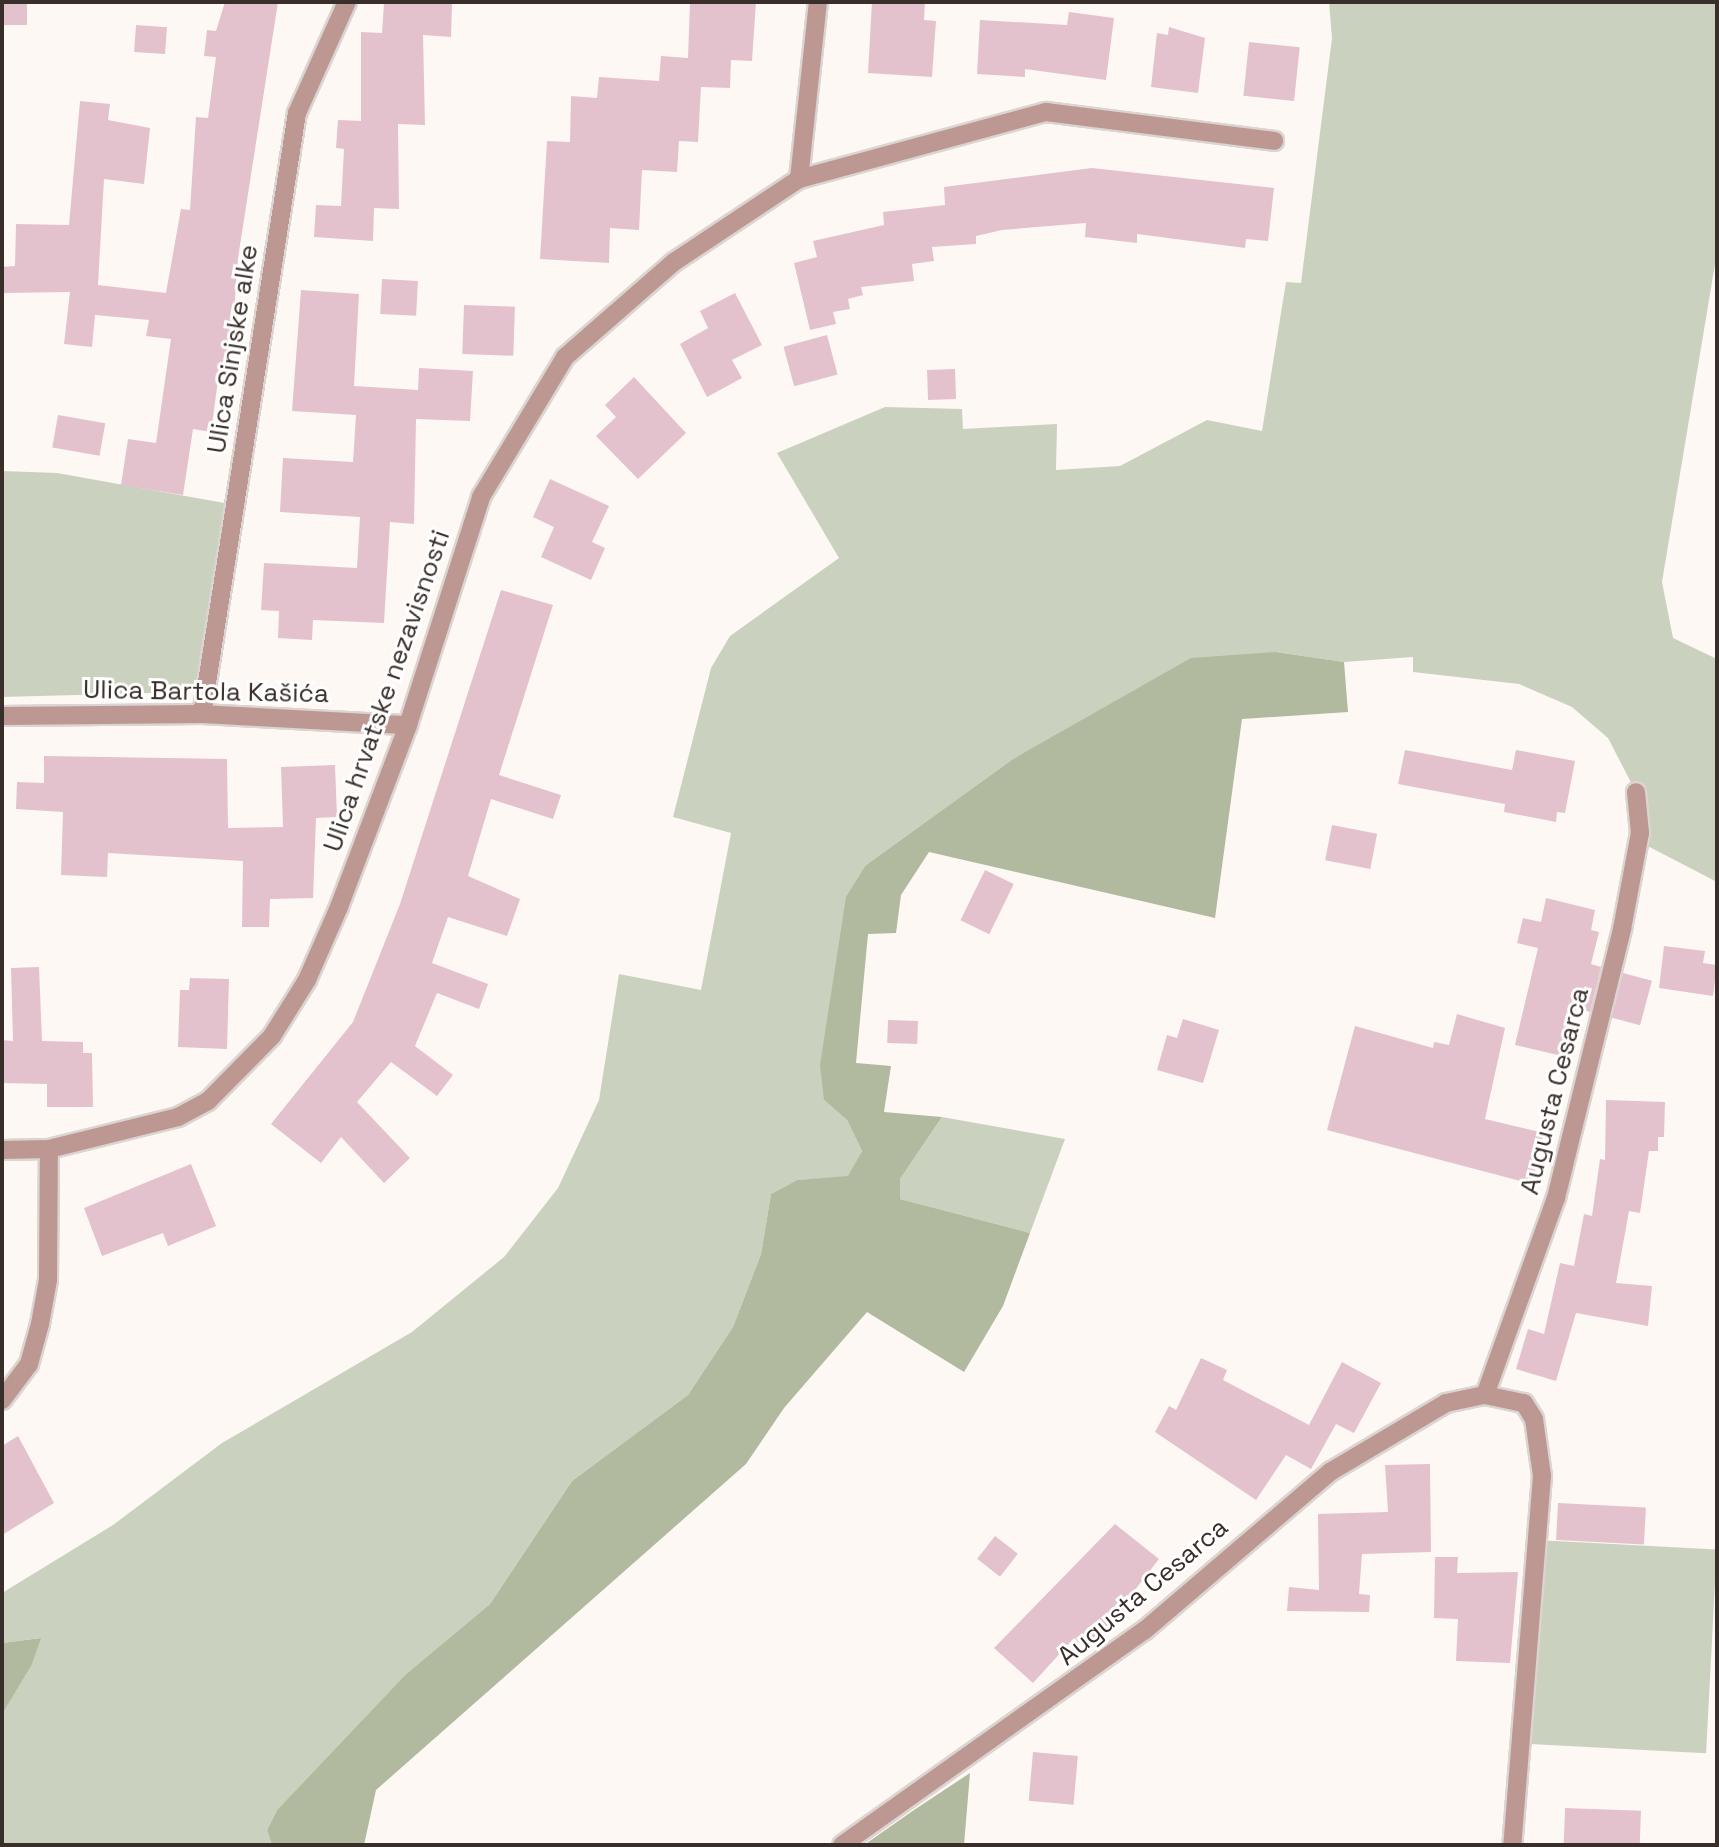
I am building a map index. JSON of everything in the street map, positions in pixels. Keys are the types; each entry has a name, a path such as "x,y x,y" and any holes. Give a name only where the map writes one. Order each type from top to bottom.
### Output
{"street":[{"name":"Ulica Sinjske alke","path":"202,714 297,113 347,2"},
{"path":"799,179 818,2"},
{"name":"Ulica hrvatske nezavisnosti","path":"2,1150 49,1149 178,1117 208,1101 272,1036 307,980 408,725 481,498 565,357 674,262 799,179 1046,111 1274,141"},
{"name":"Ulica Bartola Kašića","path":"2,716 202,714 408,725"},
{"name":"Augusta Cesarca","path":"1485,1395 1559,1185 1622,929 1640,833 1636,792"},
{"path":"2,1400 29,1364 40,1324 48,1280 49,1149"},
{"name":"Augusta Cesarca","path":"842,1845 1136,1637 1330,1472 1446,1403 1485,1395 1524,1403 1534,1419 1542,1476 1512,1845"}],"green space":[{"path":"1329,2 1717,2 1717,252 1662,582 1673,638 1717,659 1717,882 1638,841 1636,792 1608,738 1572,707 1519,684 1413,672 1413,657 1344,662 1276,652 1099,713 1013,759 866,865 824,1100 847,1120 862,1151 848,1177 797,1180 771,1194 761,1254 733,1327 688,1395 572,1481 490,1604 405,1675 277,1810 267,1830 272,1845 2,1845 2,1714 40,1638 2,1643 2,1593 113,1525 222,1443 412,1332 504,1257 558,1188 599,1100 619,974 701,990 731,833 673,817 711,668 730,636 839,558 777,453 885,407 962,409 963,429 1057,424 1056,470 1120,466 1207,420 1262,431 1286,282 1301,283 1332,38"},
{"path":"2,471 57,473 230,504 203,672 188,692 2,697"},
{"path":"1276,652 1344,662 1348,712 1242,719 1215,918 929,852 901,895 896,933 868,934 856,1063 891,1066 884,1112 942,1117 900,1179 900,1199 1030,1233 1003,1306 964,1372 867,1312 784,1408 746,1464 376,1790 364,1845 272,1845 267,1830 277,1810 405,1675 490,1604 572,1481 688,1395 733,1327 761,1254 771,1194 797,1180 848,1176 862,1151 847,1120 824,1100 820,1065 846,897 866,865 1013,759 1191,658"},
{"path":"942,1117 1065,1139 1030,1233 900,1199 900,1179"},
{"path":"1536,1540 1717,1549 1706,1753 1525,1744"},
{"path":"41,1638 32,1664 2,1714 2,1643"},
{"path":"970,1773 964,1845 864,1845 914,1810"}],"building":[{"path":"2,2 27,2 27,25 2,25"},
{"path":"225,2 278,2 238,258 230,366 220,365 211,432 193,429 183,495 121,485 128,439 156,443 171,339 146,336 149,320 95,315 92,347 64,344 70,292 2,293 2,267 15,266 16,224 69,225 80,101 110,104 108,120 150,128 144,184 104,179 98,285 166,293 181,209 190,210 196,117 208,118 216,57 204,56 207,30 216,31"},
{"path":"384,2 452,4 451,37 423,35 425,125 398,124 399,209 374,208 373,241 314,237 316,205 341,206 344,149 336,148 338,120 361,121 361,32 382,33"},
{"path":"690,2 756,2 752,61 731,60 730,88 701,87 698,142 679,141 677,172 642,170 639,230 610,228 609,263 540,259 547,141 570,142 571,96 597,98 599,77 659,81 661,56 688,58"},
{"path":"872,2 925,2 924,20 936,21 932,77 868,73"},
{"path":"1069,12 1114,18 1106,80 1025,69 1025,77 977,74 980,20 1067,25"},
{"path":"136,25 167,27 165,54 134,52"},
{"path":"1169,27 1205,38 1198,93 1151,87 1157,33 1168,35"},
{"path":"1249,42 1300,47 1294,101 1243,96"},
{"path":"1092,168 1274,188 1268,241 1246,239 1245,248 1137,234 1137,243 1085,237 1086,223 1002,230 976,236 976,244 932,247 934,261 912,264 914,281 861,287 863,295 848,299 850,309 833,312 836,324 810,330 794,263 817,257 813,241 884,225 883,212 945,205 944,187"},
{"path":"382,279 418,281 416,316 380,314"},
{"path":"301,290 359,294 354,386 418,390 419,368 473,371 470,421 416,419 414,524 390,522 384,623 313,620 312,640 278,638 279,611 261,610 264,563 357,568 360,517 280,512 283,458 353,462 356,415 292,411"},
{"path":"735,293 762,345 732,360 742,378 707,397 680,344 708,328 700,311"},
{"path":"464,305 515,307 513,356 462,354"},
{"path":"827,335 838,375 794,386 784,347"},
{"path":"955,369 956,399 928,400 927,370"},
{"path":"634,377 686,433 638,479 596,436 616,417 605,405"},
{"path":"58,415 105,423 100,456 52,447"},
{"path":"550,479 609,506 592,542 605,548 591,580 541,557 554,527 533,517"},
{"path":"501,590 553,605 499,775 561,795 553,819 491,799 468,876 520,899 507,936 448,917 432,963 488,984 479,1009 437,993 415,1046 453,1075 437,1096 391,1062 357,1102 410,1158 384,1183 341,1137 321,1163 271,1124 353,1022 400,904"},
{"path":"1405,750 1512,770 1516,750 1575,761 1565,813 1557,812 1556,822 1504,812 1505,804 1398,784"},
{"path":"44,756 227,759 228,828 283,827 281,767 335,765 337,817 316,818 313,898 270,899 269,927 242,927 243,861 108,853 107,877 61,875 63,812 16,809 17,782 44,783"},
{"path":"1332,825 1377,834 1370,869 1325,860"},
{"path":"985,870 1014,884 989,934 960,920"},
{"path":"1546,898 1595,910 1591,930 1599,932 1591,964 1601,967 1590,1012 1576,1008 1566,1057 1515,1045 1538,948 1517,943 1523,918 1541,922"},
{"path":"1664,946 1705,951 1703,963 1717,965 1713,996 1659,988"},
{"path":"39,967 42,1041 83,1042 83,1053 92,1053 93,1107 47,1107 47,1084 2,1083 2,1040 13,1041 11,968"},
{"path":"1623,973 1652,981 1640,1025 1611,1017"},
{"path":"190,978 229,979 227,1049 178,1047 180,990 189,990"},
{"path":"1457,1014 1505,1028 1485,1119 1544,1133 1532,1184 1327,1130 1355,1026 1433,1048 1434,1042 1449,1045"},
{"path":"1183,1019 1219,1030 1203,1083 1157,1070 1167,1035 1177,1038"},
{"path":"888,1020 918,1021 917,1044 887,1043"},
{"path":"1606,1100 1665,1102 1664,1137 1658,1137 1658,1151 1649,1151 1640,1213 1629,1211 1616,1283 1652,1286 1648,1326 1576,1313 1556,1381 1516,1369 1528,1329 1544,1334 1560,1263 1574,1266 1584,1214 1592,1216 1600,1159 1605,1160"},
{"path":"191,1164 216,1226 168,1246 163,1233 102,1256 84,1208"},
{"path":"1201,1358 1227,1370 1223,1380 1309,1425 1342,1362 1381,1383 1354,1433 1336,1424 1311,1469 1286,1455 1256,1500 1155,1432 1169,1406 1176,1410"},
{"path":"18,1436 54,1503 2,1535 2,1446"},
{"path":"1430,1464 1431,1552 1362,1554 1359,1594 1370,1595 1369,1612 1287,1611 1289,1587 1319,1590 1318,1514 1388,1512 1385,1465"},
{"path":"1558,1503 1646,1508 1644,1545 1556,1540"},
{"path":"1115,1524 1159,1559 1088,1650 1074,1638 1033,1683 994,1648"},
{"path":"995,1536 1018,1554 1000,1577 977,1559"},
{"path":"1435,1557 1458,1557 1457,1573 1518,1572 1510,1663 1456,1661 1458,1619 1434,1618"},
{"path":"1033,1752 1078,1756 1074,1805 1029,1801"},
{"path":"1565,1808 1641,1811 1640,1845 1564,1845"}]}
